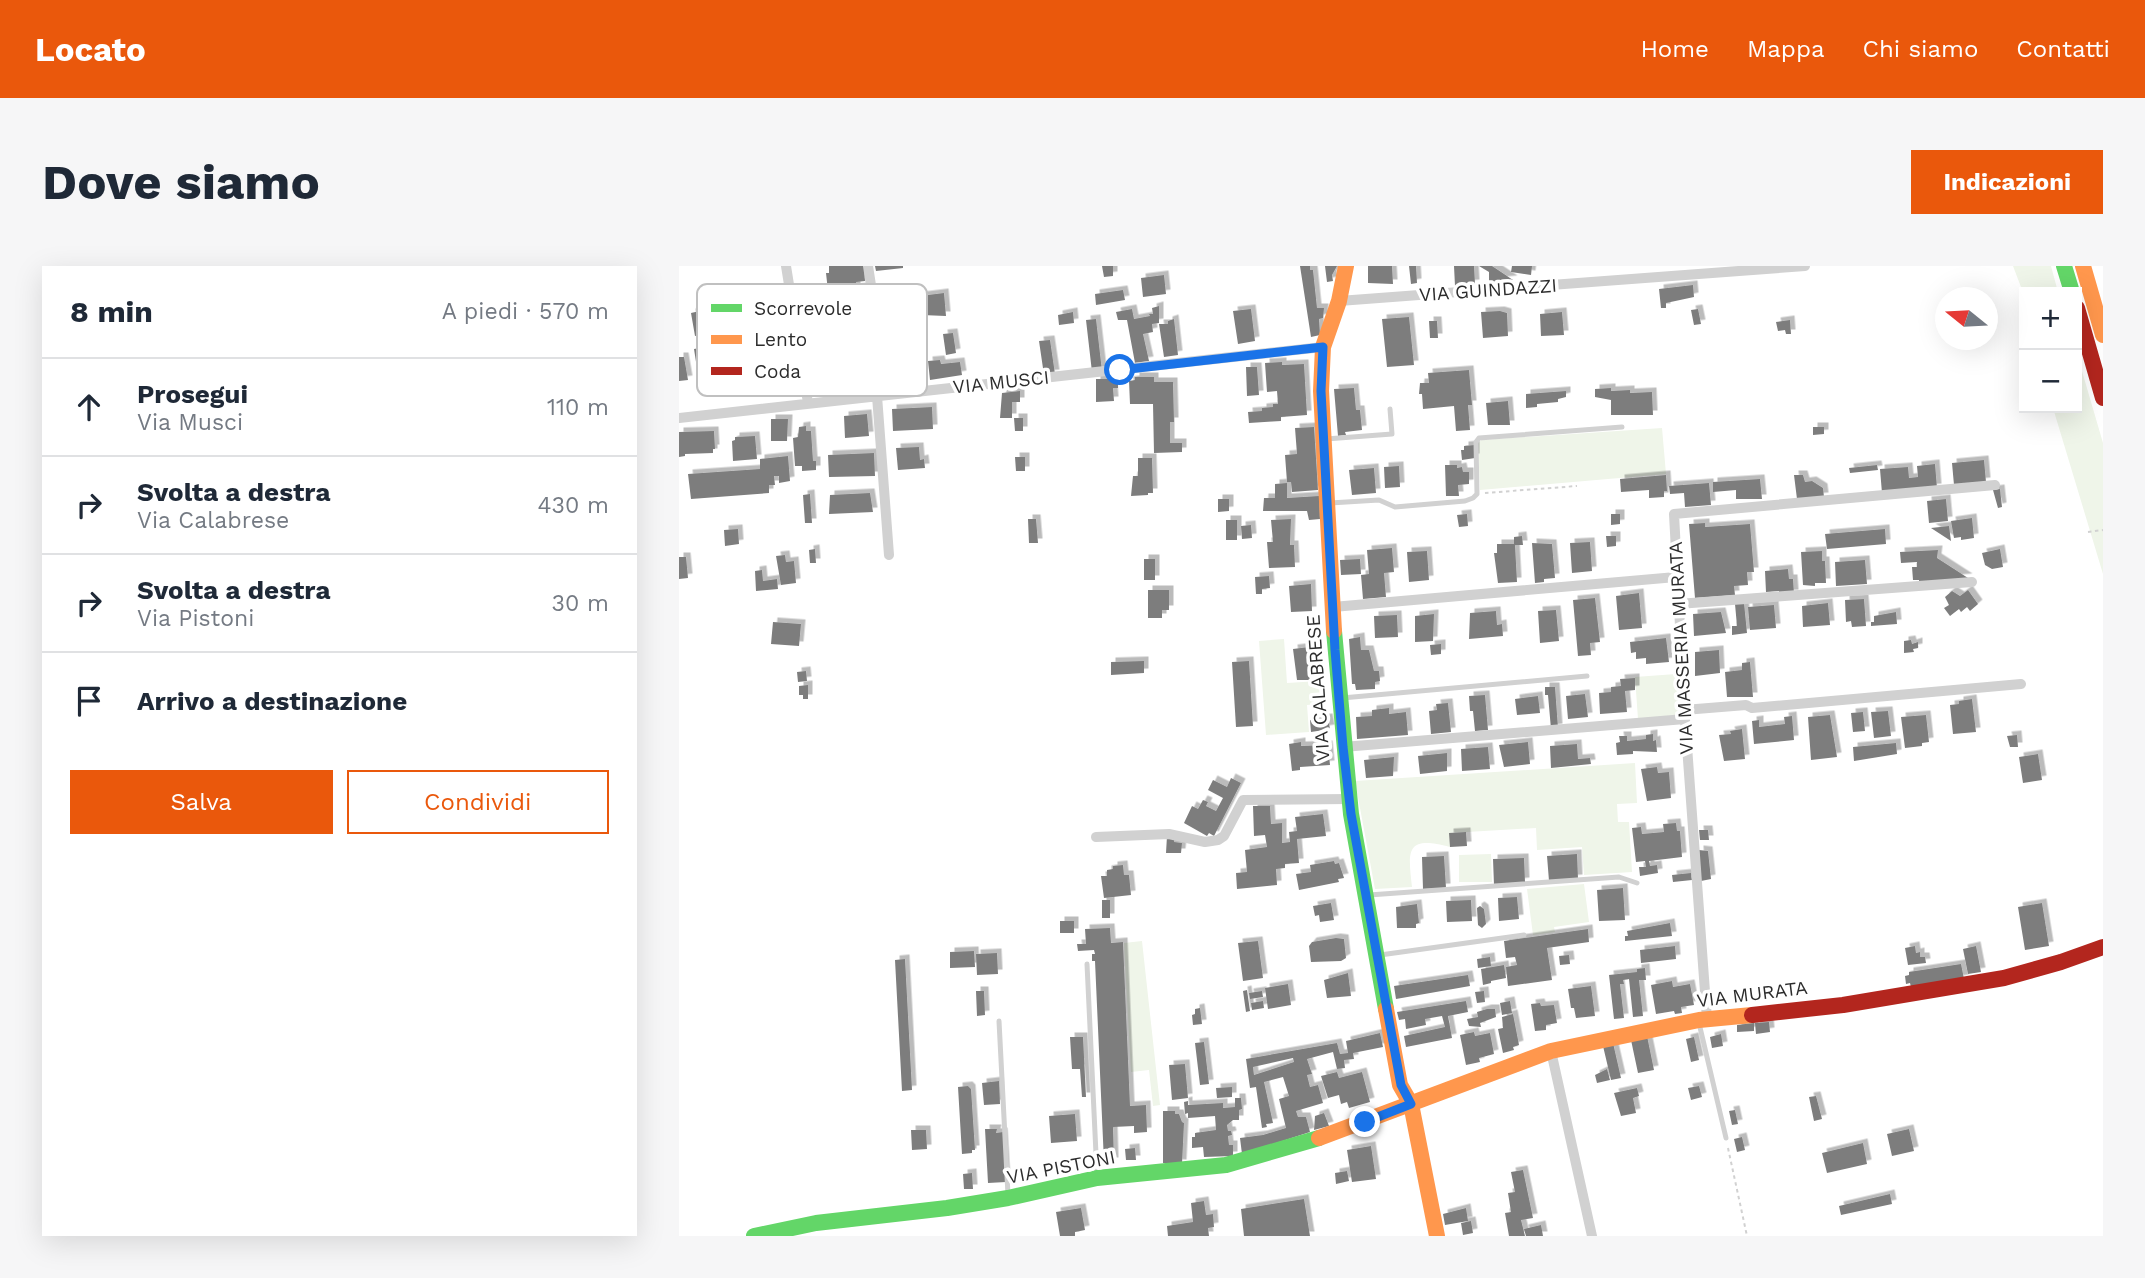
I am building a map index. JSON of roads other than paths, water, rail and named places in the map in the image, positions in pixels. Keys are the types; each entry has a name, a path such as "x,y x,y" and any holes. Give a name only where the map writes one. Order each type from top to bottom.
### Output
{"main road":[{"name":"VIA CALABRESE","path":"1346,266 1339,302 1323,347 1321,391 1343,747 1349,799 1401,1085 1411,1104 1437,1236"},
{"path":"2064,266 2070,287"},
{"path":"2083,266 2103,335"},
{"path":"2082,325 2103,398"},
{"name":"VIA MURATA","path":"1411,1104 1551,1051 1703,1020 1843,1005 2004,978 2103,947"},
{"name":"VIA PISTONI","path":"754,1236 817,1223 947,1209 1097,1178 1226,1165 1334,1134 1411,1104"}],"street":[{"path":"786,266 789,284"},
{"path":"868,266 870,284"},
{"name":"VIA GUINDAZZI","path":"1339,302 1805,266"},
{"name":"VIA MUSCI","path":"927,390 1323,347"},
{"path":"807,396 808,403"},
{"name":"VIA MUSCI","path":"679,418 873,396"},
{"path":"882,396 889,555"},
{"name":"VIA MASSERIA MURATA","path":"1703,1020 1673,517 1676,513 1996,485"},
{"path":"1333,607 1676,577"},
{"path":"1678,604 1972,582"},
{"path":"1343,747 1685,715 1746,705 1752,708 2021,684"},
{"path":"1096,837 1169,834 1211,842 1224,836 1243,800 1349,799"},
{"path":"1551,1051 1592,1236"}],"lane":[{"path":"1323,439 1392,434 1389,409"},
{"path":"1327,503 1379,500 1395,507 1465,501 1477,494 1476,442 1479,438 1622,427"},
{"path":"1339,698 1587,676"},
{"path":"1366,895 1619,877 1637,883"},
{"path":"1377,955 1524,935"},
{"path":"1087,964 1097,1178"},
{"path":"1703,1020 1725,1138"},
{"path":"999,1021 1008,1198"}]}
